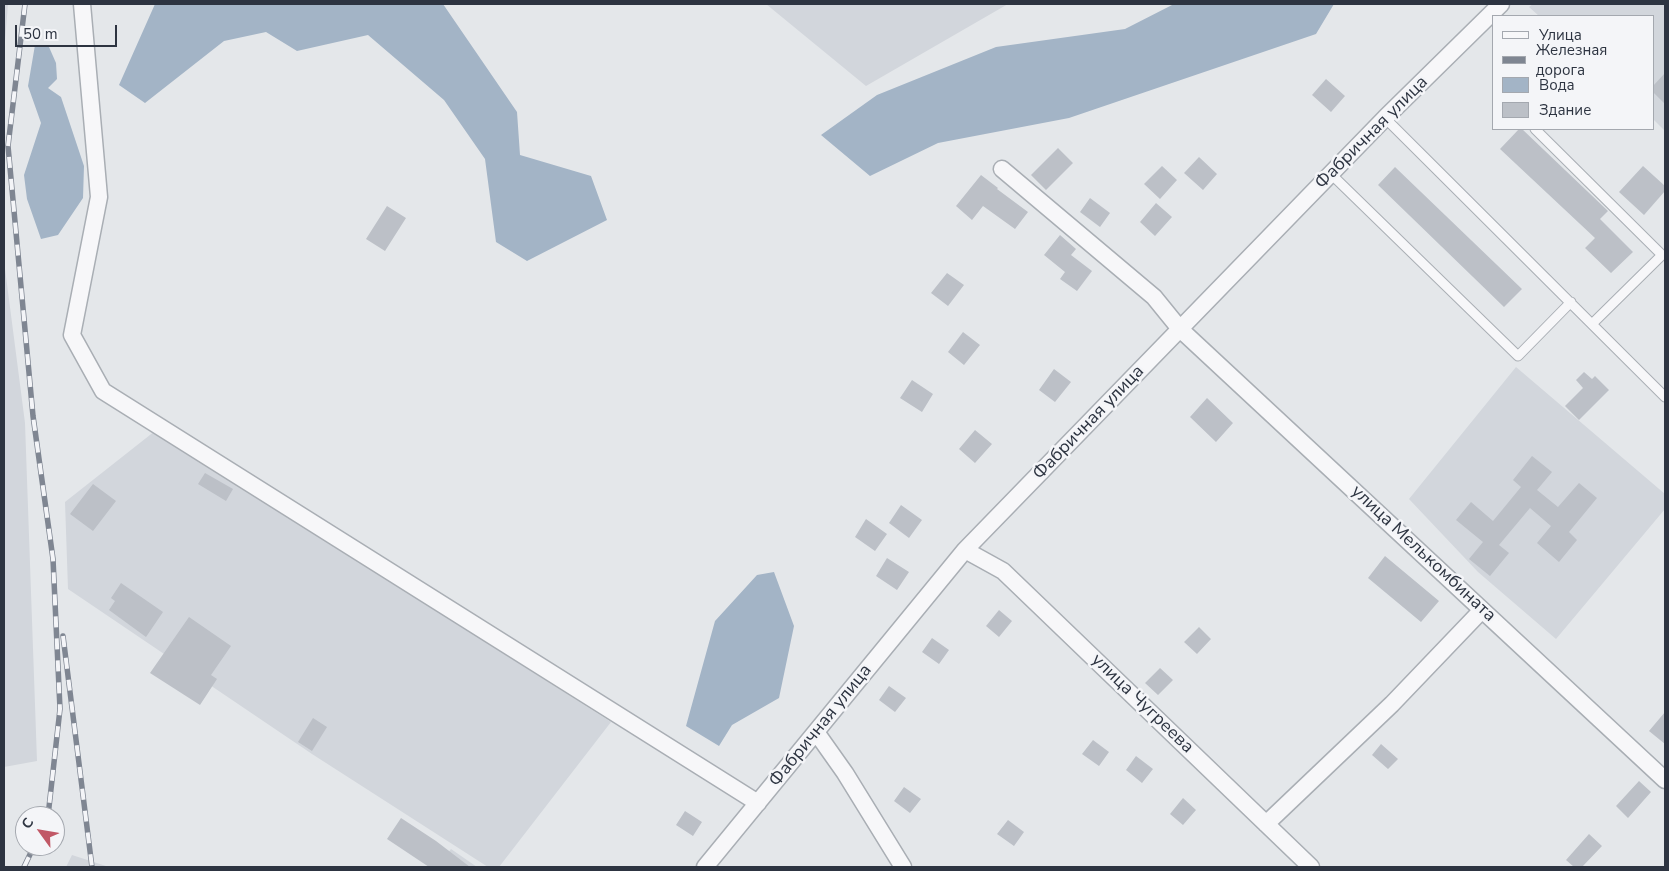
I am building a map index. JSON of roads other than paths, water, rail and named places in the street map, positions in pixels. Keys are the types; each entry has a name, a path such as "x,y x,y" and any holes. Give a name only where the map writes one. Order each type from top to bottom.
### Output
{"street":[{"path":"82,4 99,197 72,335 103,391 758,803"},
{"name":"Фабричная улица","path":"705,867 965,550 1385,118 1501,4"},
{"name":"улица Мелькомбината","path":"1002,169 1154,297 1180,328 1665,780"},
{"name":"улица Чугреева","path":"965,550 1003,571 1311,867"},
{"path":"1266,824 1392,704 1482,610"},
{"path":"816,732 845,773 903,867"}],"lane":[{"path":"1385,118 1665,397"},
{"path":"1536,130 1662,255 1592,324"},
{"path":"1331,174 1518,356 1571,302"}],"water":[{"path":"155,4 443,4 517,112 520,155 591,176 607,220 527,261 496,242 485,159 444,100 368,35 297,51 266,32 224,41 145,103 119,85"},
{"path":"1174,4 1334,4 1316,34 1069,118 938,143 870,176 821,135 877,95 996,47 1125,29"},
{"path":"35,45 49,47 56,63 57,79 48,88 61,97 84,166 83,198 58,235 41,239 27,199 24,175 41,123 28,86"},
{"path":"774,572 794,626 779,698 732,725 719,746 686,726 715,621 757,575"}],"railway":[{"path":"25,4 8,146 33,416 53,559 60,709 49,806"},
{"path":"63,636 92,867"},
{"path":"24,867 29,856"}]}
